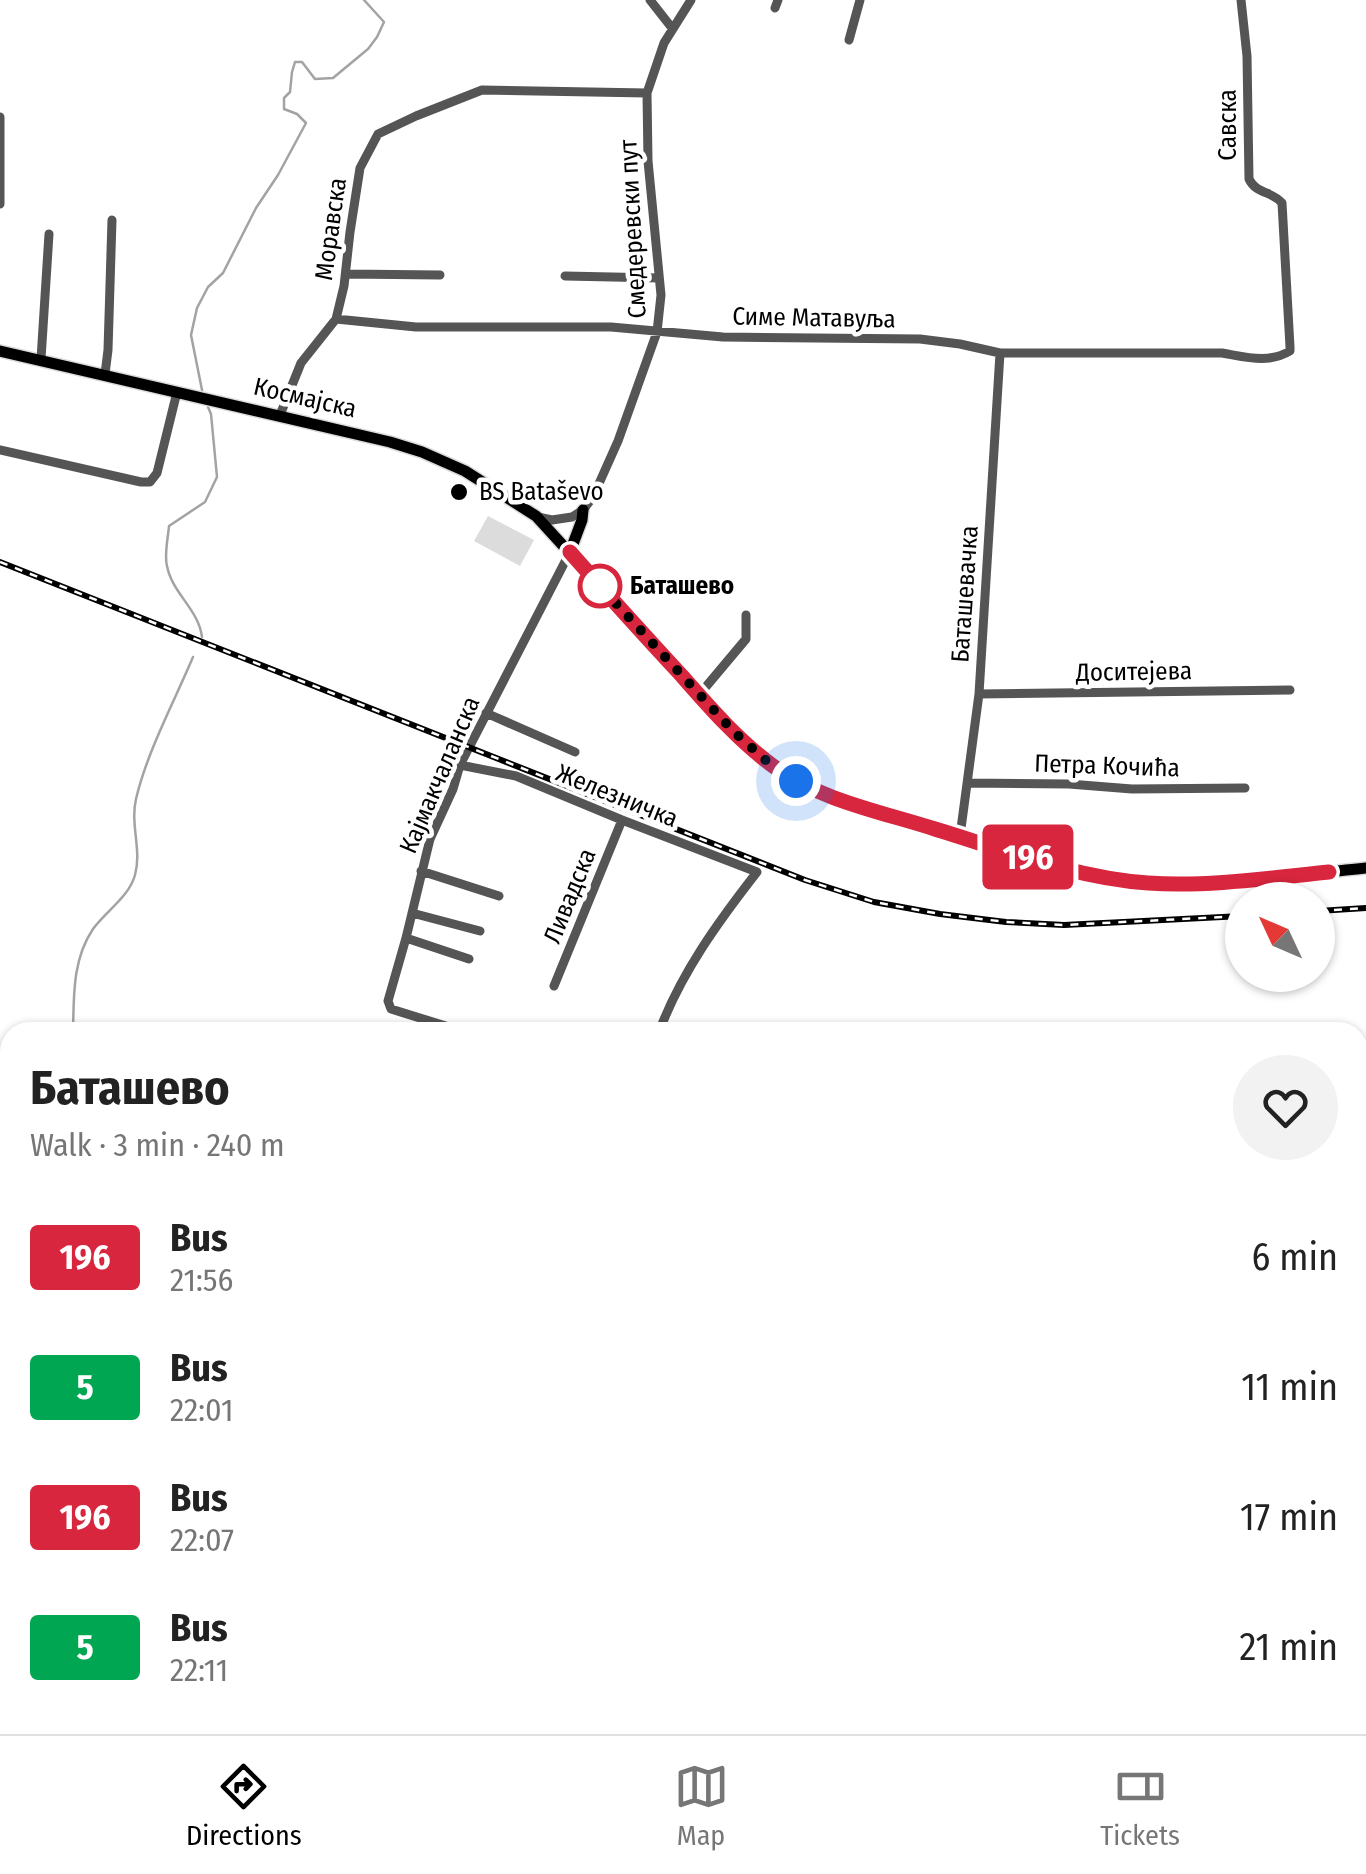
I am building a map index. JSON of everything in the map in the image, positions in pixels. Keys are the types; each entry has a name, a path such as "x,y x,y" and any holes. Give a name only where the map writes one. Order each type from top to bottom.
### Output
{"main road":[{"name":"Космајска","path":"0,350 280,415 422,452 465,471 536,516 745,743 790,778 846,801 1059,866 1133,882 1195,882 1366,868"},
{"path":"570,552 583,510"}],"street":[{"path":"650,0 672,28"},
{"name":"Смедеревски пут","path":"583,510 596,492 612,454 657,332 661,295 648,161 647,93 672,28 691,0"},
{"path":"849,40 860,0"},
{"name":"Савска","path":"1241,0 1247,56 1248,175 1256,189 1276,197 1282,204 1290,351"},
{"name":"Моравска","path":"280,415 301,363 336,319 360,168 378,134 482,90 647,93"},
{"path":"0,117 0,204"},
{"path":"105,374 112,220"},
{"path":"41,359 49,234"},
{"path":"346,274 440,275"},
{"path":"566,276 659,278"},
{"name":"Симе Матавуља","path":"336,319 416,327 611,327 723,337 920,339 1000,353 1222,353 1258,359 1277,358 1290,351"},
{"name":"Баташевачка","path":"960,836 979,694 1000,353"},
{"path":"0,450 150,482 157,473 177,392"},
{"path":"536,516 562,519 583,510"},
{"name":"Кајмакчаланска","path":"432,1022 388,1006 430,838 460,765 570,552"},
{"path":"698,694 746,639 746,616"},
{"name":"Доситејева","path":"979,694 1290,690"},
{"path":"486,712 575,752"},
{"name":"Железничка","path":"460,765 516,776 757,872 697,954 663,1022"},
{"name":"Петра Кочића","path":"968,783 1069,784 1132,790 1244,788"},
{"name":"Ливадска","path":"554,986 622,820"},
{"path":"421,871 499,896"},
{"path":"412,912 480,930"},
{"path":"406,938 469,959"}],"shaded area":[{"path":"488,516 534,540 520,566 474,541"}],"waterway":[{"path":"202,390 191,335 197,308 208,287 223,273 306,123 284,109 295,62 302,62 315,79 333,78 368,49 384,22 364,0"},
{"path":"202,637 196,618 174,585 166,557 169,526 205,502 217,477 208,407"},
{"path":"74,1022 81,953 93,929 132,883 137,856 136,799 154,745 193,657"}],"railway":[{"path":"0,562 805,880 874,902 1006,922 1064,925 1225,917"},
{"path":"1335,910 1366,908"}],"bus line":[{"name":"196","path":"570,552 734,732 776,769 808,786 960,836 1114,879 1195,882 1329,872"}],"place":[{"name":"BS Bataševo","path":"459,492"},
{"name":"Баташево","path":"600,586"}],"route":[{"path":"600,586 590,575 734,732 796,781"}]}
